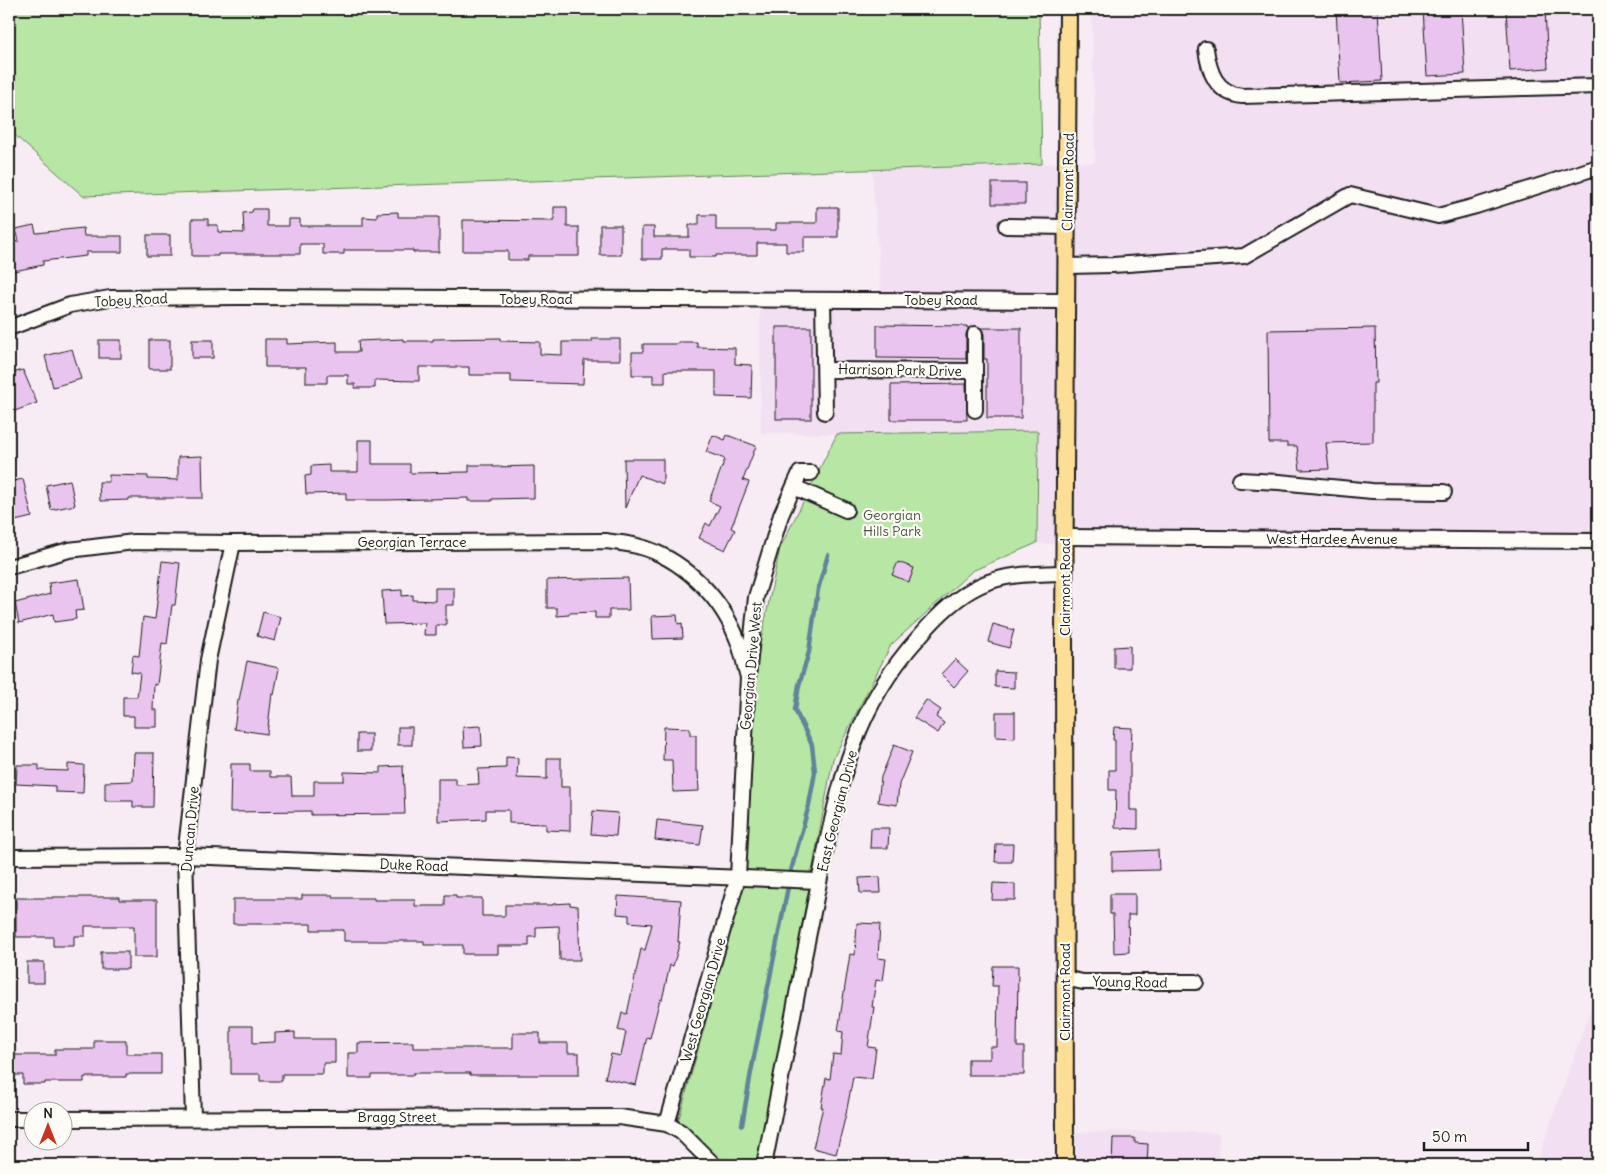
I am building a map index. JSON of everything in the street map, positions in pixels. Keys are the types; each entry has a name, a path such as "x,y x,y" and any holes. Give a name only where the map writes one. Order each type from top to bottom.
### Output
{"main road":[{"name":"Clairmont Road","path":"1065,1165 1065,537 1068,9"}],"street":[{"path":"1206,49 1210,70 1214,78 1227,92 1242,96 1598,86"},
{"path":"1067,266 1113,265 1244,256 1350,195 1438,216 1476,206 1598,167"},
{"path":"1006,226 1068,227"},
{"name":"Tobey Road","path":"9,328 70,305 110,298 1067,300"},
{"name":"Harrison Park Drive","path":"823,300 825,412"},
{"name":"Harrison Park Drive","path":"975,334 975,410"},
{"name":"Harrison Park Drive","path":"824,370 975,371"},
{"name":"Georgian Drive West","path":"738,877 748,677 756,597 781,515 800,473 811,473"},
{"path":"1240,480 1372,491 1444,492"},
{"path":"794,487 846,510"},
{"name":"West Hardee Avenue","path":"1065,537 1598,541"},
{"name":"Georgian Terrace","path":"9,567 69,550 134,542 607,541 638,546 668,559 695,577 717,601 737,636 748,677"},
{"name":"Duncan Drive","path":"193,1118 185,856 208,660 233,543"},
{"name":"East Georgian Drive","path":"764,1165 819,881 837,800 853,746 883,685 904,653 930,623 969,591 989,582 1015,576 1065,573"},
{"name":"Duke Road","path":"9,857 185,856 819,881"},
{"name":"West Georgian Drive","path":"667,1124 738,877"},
{"name":"Young Road","path":"1064,978 1083,982 1196,982"},
{"name":"Bragg Street","path":"72,1118 619,1117 667,1124 681,1132 714,1165"},
{"path":"9,1119 22,1119"}],"shaded area":[{"path":"1092,9 1598,9 1598,539 1107,548 1037,543 1038,431 837,434 761,433 760,293 881,292 872,170 1095,162"},
{"path":"1598,988 1598,1165 1536,1165"},
{"path":"1160,1131 1219,1133 1218,1165 1076,1165 1076,1132"}],"green space":[{"path":"9,9 1039,9 1042,164 83,196 9,130"},
{"name":"Georgian Hills Park","path":"1038,431 1037,543 972,571 891,645 833,759 757,1165 721,1165 678,1122 744,884 756,664 780,548 837,434"}],"building":[{"path":"1336,9 1378,9 1382,81 1340,83"},
{"path":"1423,9 1461,9 1465,74 1427,76"},
{"path":"1506,9 1545,9 1548,68 1510,71"},
{"path":"992,183 1025,183 1025,204 992,204"},
{"path":"554,207 567,207 567,227 579,227 579,256 528,256 528,260 508,260 508,251 463,251 463,220 554,221"},
{"path":"817,207 838,207 838,237 804,237 804,252 786,252 786,243 757,243 757,255 689,257 689,249 662,249 662,259 642,259 642,227 654,227 654,237 689,237 689,225 699,225 699,215 716,215 716,230 776,230 776,223 817,223"},
{"path":"253,209 267,209 267,226 289,226 289,219 300,219 300,226 363,226 363,217 377,218 377,213 398,212 398,217 439,217 439,252 344,250 344,254 323,254 323,244 300,244 300,254 218,254 218,256 192,256 192,219 208,219 208,225 218,225 218,232 244,233 243,213 252,212"},
{"path":"34,225 36,233 83,228 84,236 122,236 122,252 86,252 86,256 43,261 43,265 14,271 9,243 19,241 16,229"},
{"path":"600,225 621,225 621,255 600,255"},
{"path":"147,235 170,235 170,256 147,256"},
{"path":"877,325 967,326 969,328 966,334 966,359 877,358"},
{"path":"776,327 811,327 811,419 776,419"},
{"path":"981,328 1021,328 1021,418 987,418 987,359 984,359 984,334"},
{"path":"1375,328 1376,383 1373,383 1373,442 1326,443 1329,469 1300,470 1297,446 1287,446 1287,443 1269,443 1268,330"},
{"path":"500,338 500,341 540,342 540,354 562,355 562,342 592,342 592,339 620,339 620,360 584,360 583,384 511,382 511,375 469,375 469,367 419,367 419,381 375,380 375,388 355,388 355,384 348,384 348,375 327,375 327,383 306,383 306,367 265,367 265,339 287,339 287,344 337,342 337,352 359,352 358,341 403,339 403,341 433,341 433,339"},
{"path":"99,340 121,340 121,358 99,358"},
{"path":"149,340 170,340 170,369 149,369"},
{"path":"192,340 213,340 213,358 192,358"},
{"path":"678,342 697,342 697,347 735,348 735,364 752,365 751,398 716,397 716,371 665,371 665,383 653,383 653,375 632,375 632,352 643,352 643,344 678,344"},
{"path":"72,349 81,379 53,387 45,356"},
{"path":"23,370 37,403 9,413 9,374"},
{"path":"966,384 967,420 891,420 891,385"},
{"path":"713,435 725,440 727,435 756,446 743,480 749,482 731,528 735,530 725,550 699,538 706,523 710,526 720,506 709,501 725,459 706,452"},
{"path":"358,440 372,440 372,464 410,464 410,473 469,472 469,465 493,465 493,467 534,466 534,498 492,499 492,501 468,501 468,498 346,500 346,493 306,494 305,476 311,475 311,466 329,465 329,472 358,472"},
{"path":"202,456 203,498 129,498 129,500 100,501 99,482 109,482 109,475 148,476 148,479 178,480 178,457"},
{"path":"624,459 663,459 663,484 639,475 625,508"},
{"path":"23,479 32,517 11,522 9,517 9,482"},
{"path":"70,480 75,505 51,510 46,485"},
{"path":"162,561 180,563 175,605 172,605 167,644 162,643 157,685 154,684 153,710 157,710 157,727 134,727 134,716 123,716 123,697 137,697 140,673 131,672 133,655 139,656 143,617 155,619"},
{"path":"898,562 914,568 909,582 892,575"},
{"path":"628,578 629,610 609,610 609,618 595,618 595,612 569,613 569,615 557,616 557,608 547,608 547,580"},
{"path":"79,579 84,610 75,611 76,619 54,622 53,614 19,623 15,603 50,594 49,583"},
{"path":"435,588 454,588 454,605 446,605 446,625 436,625 436,635 424,635 425,623 384,624 382,591 402,590 402,596 413,595 413,600 435,601"},
{"path":"263,612 281,617 275,641 257,636"},
{"path":"677,615 678,624 682,623 683,638 653,639 652,616"},
{"path":"993,624 1014,630 1009,648 988,642"},
{"path":"1130,646 1130,668 1114,668 1114,647"},
{"path":"955,659 968,671 954,687 941,674"},
{"path":"247,661 279,668 274,695 272,694 267,734 234,729 238,700"},
{"path":"995,671 1014,672 1014,688 995,687"},
{"path":"926,700 941,710 936,717 944,723 938,733 914,718"},
{"path":"996,712 1015,712 1015,738 996,737"},
{"path":"481,726 482,746 464,747 463,727"},
{"path":"398,727 412,727 412,745 398,745"},
{"path":"664,727 690,728 690,735 696,735 696,771 698,771 699,791 673,792 672,760 663,760"},
{"path":"1114,727 1132,728 1130,810 1138,810 1138,829 1115,828 1116,790 1109,790 1109,770 1115,770"},
{"path":"357,734 371,734 371,751 357,751"},
{"path":"894,745 912,752 899,784 897,805 878,802 881,777"},
{"path":"134,753 154,753 153,807 133,807 133,801 105,801 105,782 133,781"},
{"path":"506,757 518,758 517,778 547,779 547,758 561,758 561,787 570,787 570,831 546,830 546,824 509,823 509,810 486,810 486,819 438,821 438,779 456,779 456,785 479,784 478,769 506,768"},
{"path":"68,764 84,765 83,793 55,792 55,786 16,784 17,765 39,765 39,770 68,771"},
{"path":"231,764 250,764 250,771 270,771 270,777 291,777 292,796 314,796 314,781 344,781 344,772 381,773 381,767 403,766 405,814 311,815 311,811 230,812"},
{"path":"593,811 618,813 616,836 591,834"},
{"path":"657,820 703,825 700,845 655,840"},
{"path":"871,828 889,828 888,848 870,848"},
{"path":"996,844 1013,844 1012,862 995,862"},
{"path":"1158,850 1159,870 1112,871 1112,852"},
{"path":"880,877 881,893 860,893 859,878"},
{"path":"993,883 1015,884 1015,900 992,900"},
{"path":"1110,894 1135,894 1135,915 1128,915 1129,952 1114,953 1113,914 1110,914"},
{"path":"302,895 333,895 333,898 374,898 374,900 415,900 415,906 445,906 445,895 456,895 456,898 482,898 482,916 505,916 505,905 570,903 570,905 578,906 580,960 560,960 559,926 536,927 536,937 529,937 529,946 498,946 498,954 463,954 463,945 424,945 424,941 344,941 344,930 311,930 311,924 233,924 233,899 302,899"},
{"path":"618,896 681,900 678,942 680,942 673,966 670,965 662,1000 660,999 650,1038 647,1037 636,1085 605,1078 611,1054 621,1056 626,1032 618,1030 622,1013 627,1014 641,949 645,950 652,924 629,922 629,915 617,914"},
{"path":"119,897 119,900 157,900 157,957 134,957 134,926 85,926 85,936 74,936 74,946 53,946 53,937 16,937 16,898"},
{"path":"857,923 880,924 878,958 886,959 883,981 876,980 872,1007 874,1007 868,1047 876,1048 872,1079 853,1077 836,1154 813,1148 823,1107 821,1107 826,1078 830,1079 833,1054 841,1055 843,1032 838,1031 850,954 855,955"},
{"path":"101,952 128,952 128,969 101,969"},
{"path":"27,962 44,962 44,983 27,983"},
{"path":"993,966 1018,966 1017,1047 1024,1047 1024,1075 968,1075 968,1059 990,1059 990,1047 997,1047 998,986 992,986"},
{"path":"231,1026 253,1026 253,1043 275,1042 275,1033 295,1032 295,1039 335,1039 335,1063 323,1063 323,1074 282,1074 282,1081 260,1081 260,1074 231,1074"},
{"path":"513,1033 540,1033 540,1043 568,1043 568,1053 579,1053 579,1075 413,1073 413,1075 372,1075 372,1078 348,1078 348,1053 358,1053 358,1043 413,1042 413,1048 513,1048"},
{"path":"94,1040 126,1040 126,1054 161,1054 161,1074 126,1074 126,1077 84,1077 84,1082 45,1082 45,1084 23,1084 23,1075 13,1075 13,1055 55,1055 55,1049 94,1049"},
{"path":"1113,1138 1135,1138 1135,1143 1148,1144 1147,1165 1112,1165"}],"waterway":[{"path":"742,1125 792,867 809,805 815,772 812,745 795,710 799,685 809,652 818,589 828,555"}]}
